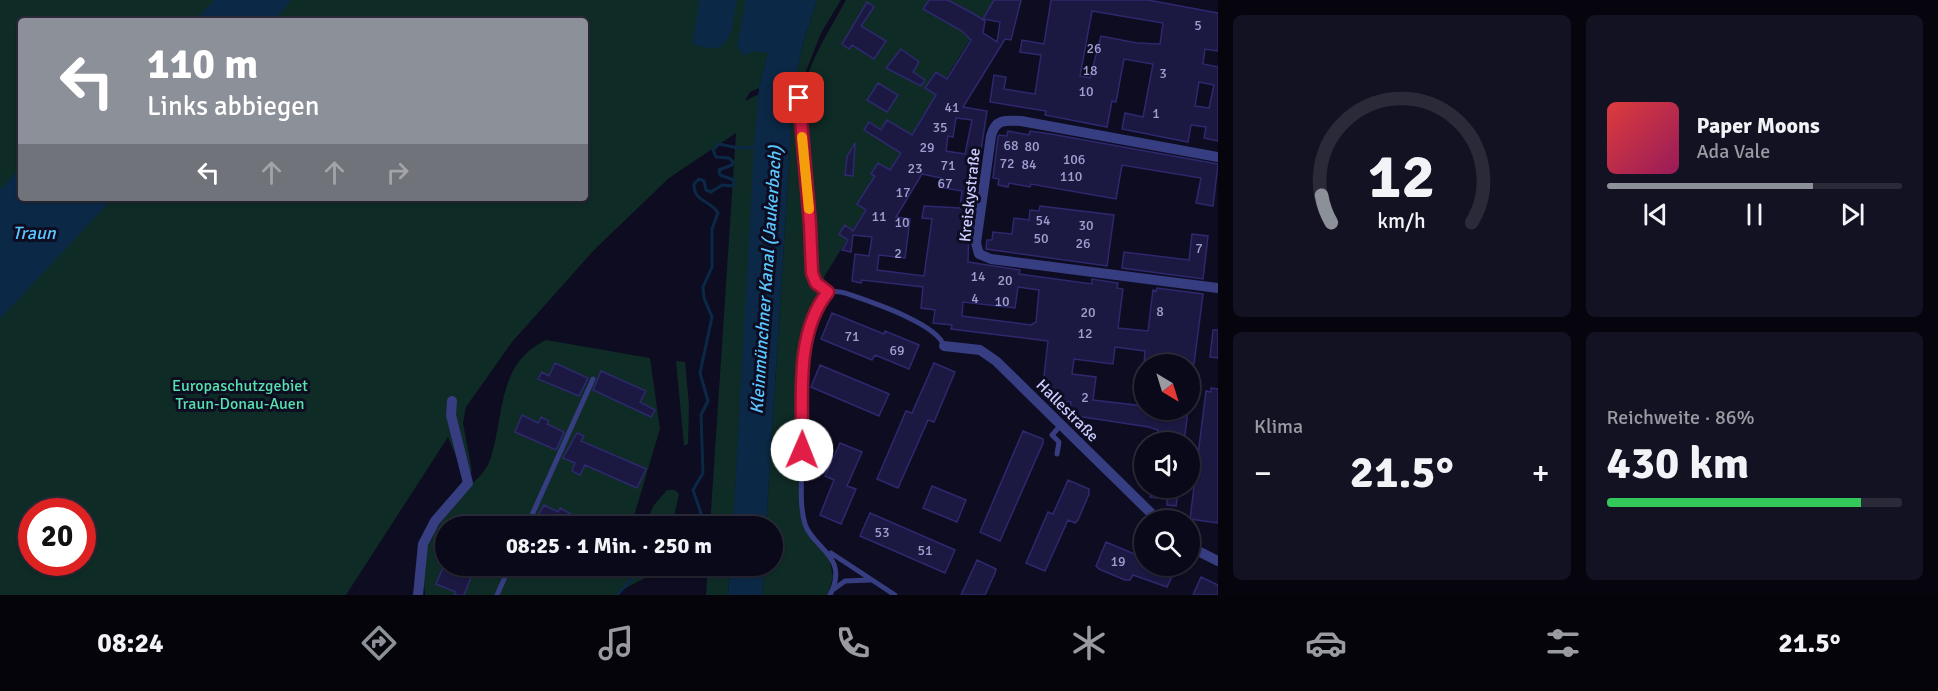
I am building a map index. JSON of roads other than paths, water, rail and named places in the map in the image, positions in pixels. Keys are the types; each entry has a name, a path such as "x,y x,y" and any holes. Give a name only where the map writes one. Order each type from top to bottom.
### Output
{"street":[{"name":"Kreiskystraße","path":"1218,157 1021,121 1003,121 995,125 991,136 976,243 979,254 991,259 1218,288"},
{"name":"Hallestraße","path":"944,346 968,347 988,354 1148,510"},
{"path":"418,595 423,543 439,516 468,483 451,415 452,401"},
{"path":"1200,552 1218,561"}],"lane":[{"path":"799,98 812,273 816,283 828,292 844,293 926,326 940,337 944,346"},
{"path":"828,292 811,322 806,346 802,466 805,523 813,537 829,552 895,595"},
{"path":"531,516 593,379"},
{"path":"1057,454 1059,442 1052,435 1061,425"},
{"path":"829,552 834,571 832,592"},
{"path":"497,595 506,576"},
{"path":"832,592 845,581 872,580"}],"water":[{"path":"215,0 291,0 276,18 197,18"},
{"path":"700,0 737,0 731,32 724,44 718,47 705,48 692,43"},
{"name":"Kleinmünchner Kanal (Jaukerbach)","path":"746,0 817,0 805,36 794,84 767,516 734,516 754,148 759,88 768,53 753,51 744,56 737,46"},
{"name":"Traun","path":"18,170 18,201 110,201 0,319 0,190"},
{"path":"729,576 763,576 762,595 728,595"}],"waterway":[{"name":"Kleinmünchner Kanal (Jaukerbach)","path":"699,516 701,513 693,490 703,473 701,415 708,401 700,373 712,317 704,298 703,287 712,267 712,229 718,213 699,198 694,190 694,184 699,179 704,181 706,190 711,192 722,185 733,186 734,180 720,175 719,170 732,165 733,162 729,158 716,157 713,150 719,144 738,148 758,147"},
{"path":"617,595 635,576"}],"park label":[{"name":"Europaschutzgebiet Traun-Donau-Auen","path":"240,394"}]}
